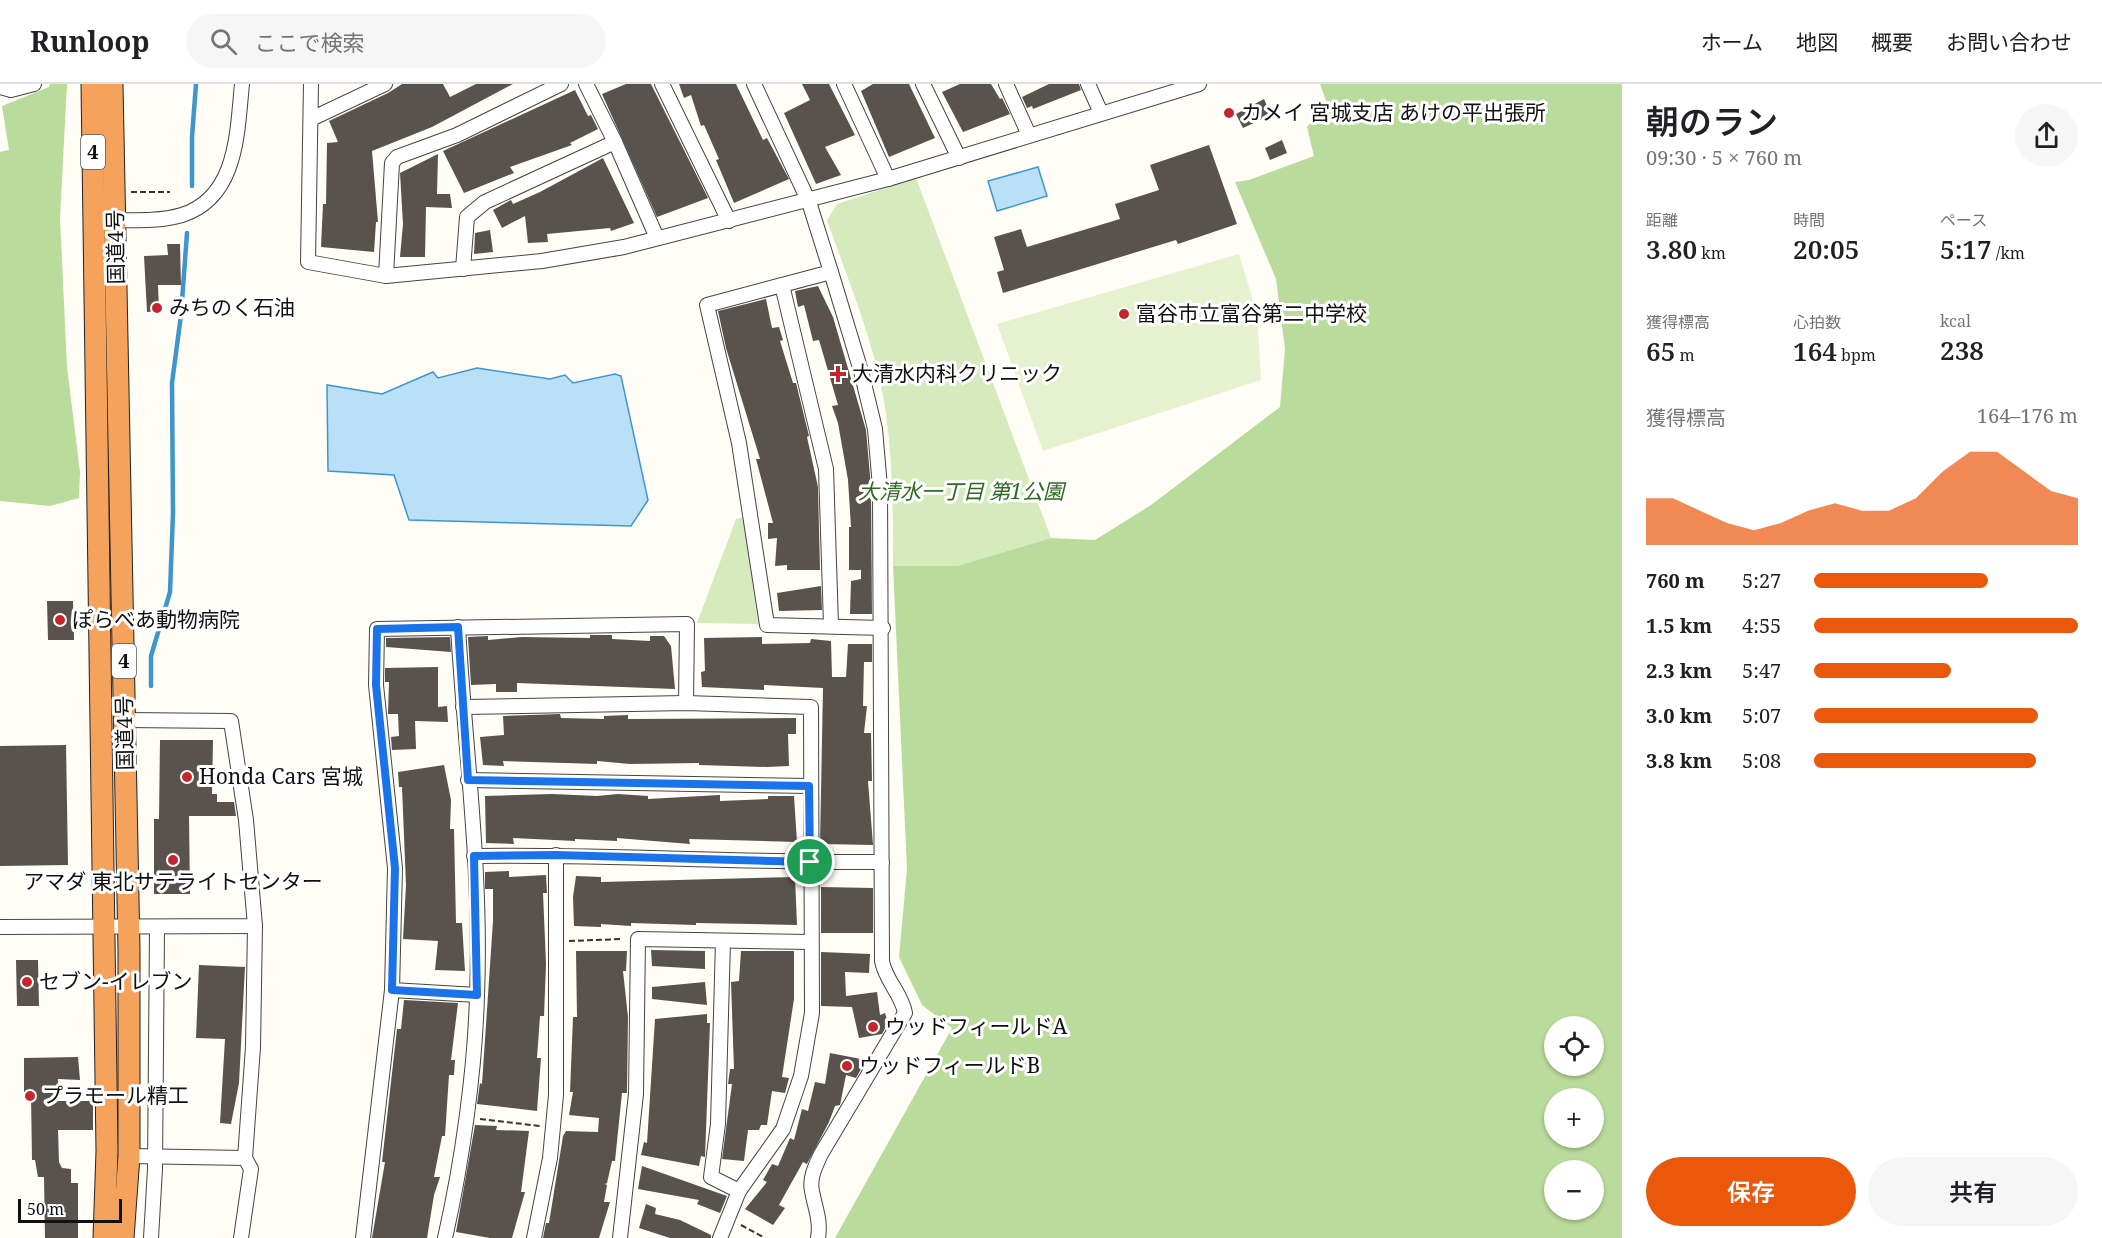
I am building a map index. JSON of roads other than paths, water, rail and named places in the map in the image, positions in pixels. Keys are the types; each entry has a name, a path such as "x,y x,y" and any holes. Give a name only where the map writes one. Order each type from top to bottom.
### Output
{"highway":[{"name":"国道4号","path":"92,84 105,221 125,720 129,1156 123,1238"},
{"name":"国道4号","path":"104,1238 107,1151 104,928 105,221 112,84"}],"street":[{"path":"0,87 11,90 34,84"},
{"path":"105,221 182,215 204,204 220,187 229,171 235,150 242,84"},
{"path":"311,84 308,262 386,276 554,259 624,248 809,202 959,158 1101,113 1170,88 1199,84"},
{"path":"311,119 385,84"},
{"path":"386,276 392,164 397,157 457,135 561,84"},
{"path":"586,84 615,142 657,238"},
{"path":"662,84 729,221"},
{"path":"754,84 809,202 831,272 861,371 875,429 880,487 883,628 882,961 884,970 903,1004 905,1013 821,1154 813,1173 811,1189 820,1227 818,1238"},
{"path":"844,84 888,179"},
{"path":"923,84 959,158"},
{"path":"1006,84 1029,135"},
{"path":"1088,84 1101,113"},
{"path":"463,269 467,217 485,202 615,142"},
{"path":"831,272 707,305 740,443 767,625 883,628"},
{"path":"782,285 826,469 831,625"},
{"path":"363,1238 392,990 395,868 376,685 377,629 687,624 686,703"},
{"path":"445,1238 465,1118 477,995 474,856 458,627"},
{"path":"463,707 686,703 811,707 809,786 812,1013 801,1076 783,1128 739,1191 720,1238"},
{"path":"125,720 231,721 246,820 255,926 253,1047 245,1158 252,1169 241,1238"},
{"path":"468,780 809,786"},
{"path":"474,856 556,855 882,862"},
{"path":"534,1238 550,1158 553,1127 557,1038 556,855"},
{"path":"0,927 255,926"},
{"path":"151,1238 155,1157 158,928"},
{"path":"620,1238 636,1094 638,939 810,942"},
{"path":"723,941 718,1124 711,1177 739,1191"},
{"path":"392,990 477,995"},
{"path":"129,1156 245,1158"}],"water":[{"path":"1038,167 1047,196 997,211 988,181"},
{"path":"477,368 550,379 565,375 573,383 615,374 621,376 648,500 631,526 409,520 394,475 328,471 327,385 382,394 433,372 438,378"}],"waterway":[{"path":"192,186 192,137 196,84"},
{"path":"151,686 151,656 170,592 173,513 172,383 181,315 187,233"}],"place":[{"name":"カメイ 宮城支店 あけの平出張所","path":"1229,113"},
{"name":"みちのく石油","path":"157,308"},
{"name":"富谷市立富谷第二中学校","path":"1124,314"},
{"name":"大清水内科クリニック","path":"838,374"},
{"name":"ぽらべあ動物病院","path":"60,620"},
{"name":"Honda Cars 宮城","path":"187,777"},
{"name":"アマダ 東北サテライトセンター","path":"173,860"},
{"name":"セブン-イレブン","path":"27,982"},
{"name":"ウッドフィールドA","path":"873,1027"},
{"name":"ウッドフィールドB","path":"847,1066"},
{"name":"プラモール精工","path":"30,1096"}],"park label":[{"name":"大清水一丁目 第1公園","path":"961,492"}]}
